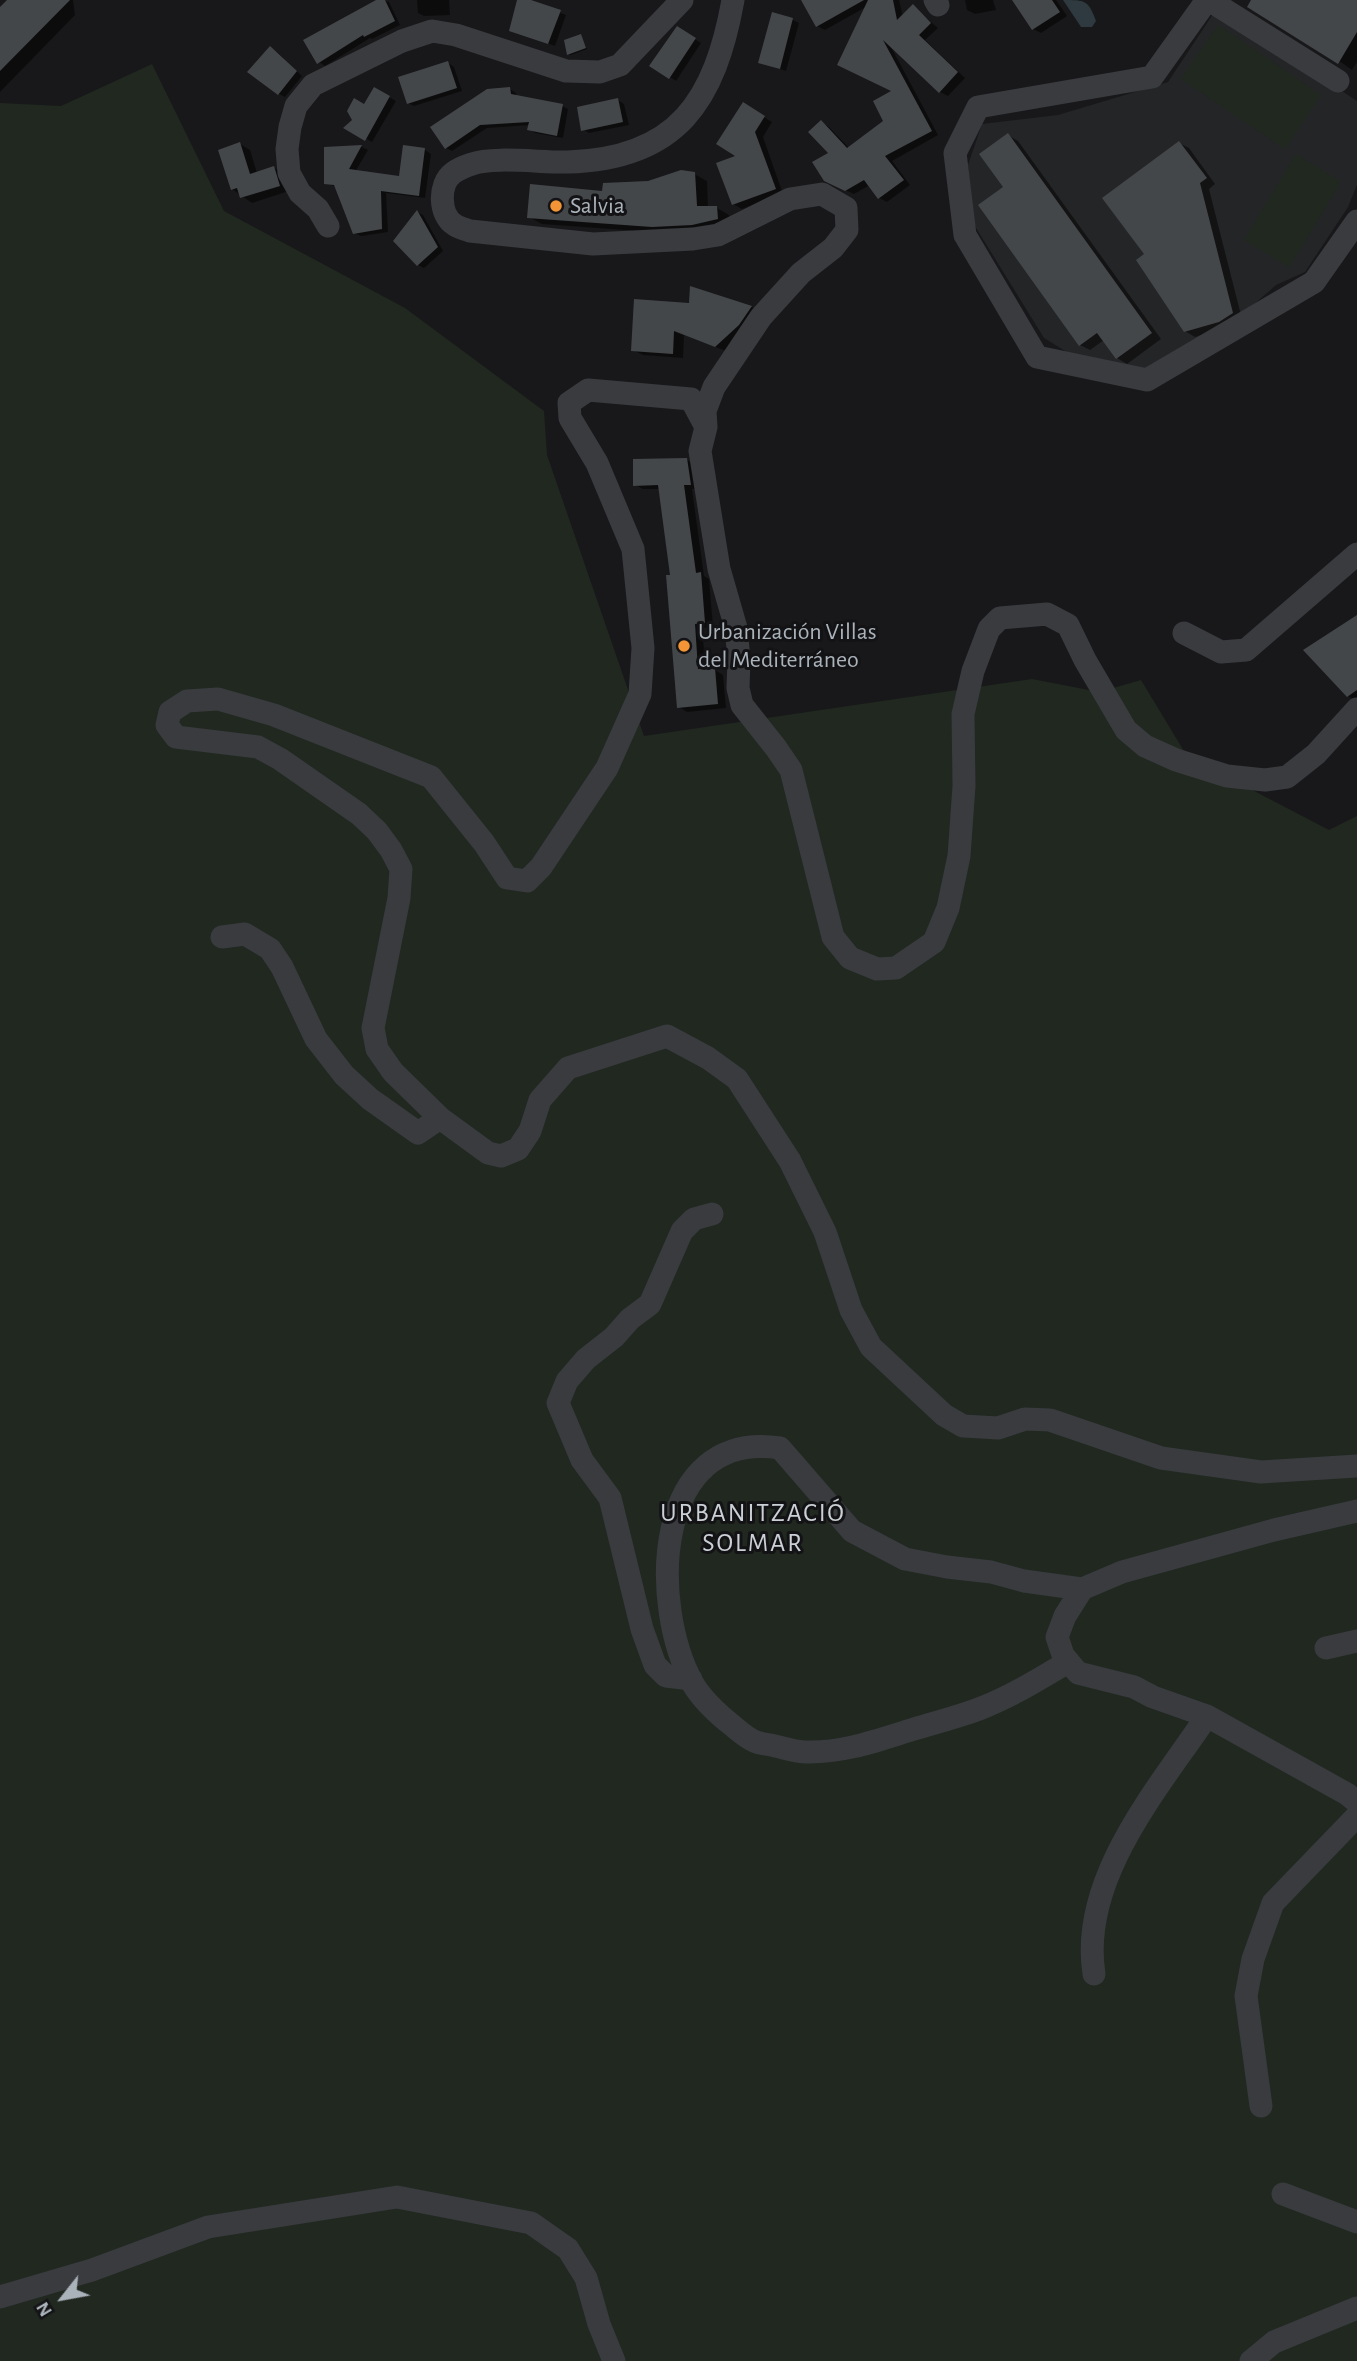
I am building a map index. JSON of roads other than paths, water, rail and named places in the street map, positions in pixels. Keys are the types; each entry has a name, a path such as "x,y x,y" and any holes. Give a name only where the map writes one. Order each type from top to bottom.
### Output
{"street":[{"path":"328,226 318,209 300,192 289,173 287,149 290,127 296,106 313,85 402,41 432,31 456,35 566,71 600,72 621,65 682,0"},
{"path":"733,0 719,61 697,103 673,131 653,143 611,158 569,162 474,162 450,174 443,192 443,210 453,224 470,231 593,244 718,236 790,199 821,194 846,208 847,230 833,248 801,273 761,317 714,387 705,411 706,427 700,451 719,569 736,628 741,705 791,770 833,937 850,958 877,969 896,968 934,942 948,908 959,856 964,786 963,714 973,671 989,629 1000,618 1047,614 1068,625 1126,730 1145,746 1176,760 1227,776 1265,780 1287,777 1316,754 1357,709"},
{"path":"1338,81 1208,0 1152,77 978,107 955,153 965,235 1037,357 1147,380 1314,282 1357,221"},
{"path":"706,427 691,399 587,390 569,403 570,418 597,463 633,549 643,648 640,694 607,768 541,867 527,881 508,878 484,843 431,777 274,715 218,699 187,701 170,712 167,725 176,737 258,747 281,759 359,814 377,831 401,869 399,898 373,1028 377,1049 393,1072 440,1118 488,1153 501,1156 518,1149 530,1131 540,1100 568,1068 667,1036 708,1058 737,1079 790,1160 825,1232 851,1310 871,1348 944,1415 963,1426 998,1428 1025,1419 1050,1420 1161,1458 1261,1472 1357,1466"},
{"path":"1184,633 1221,652 1246,650 1357,554"},
{"path":"222,937 245,934 270,949 282,967 316,1040 344,1075 370,1099 418,1133 440,1118"},
{"path":"691,1679 666,1675 655,1665 639,1619 610,1498 582,1460 558,1404 567,1381 586,1359 614,1337 629,1319 650,1304 682,1231 694,1219 712,1214"},
{"path":"1068,1662 985,1707 854,1748 804,1752 753,1741 722,1718 694,1685 672,1631 668,1557 671,1527 684,1490 708,1464 729,1452 756,1444 780,1448 852,1531 905,1559 1082,1589 1122,1572 1274,1530 1357,1511"},
{"path":"1082,1589 1065,1616 1057,1637 1063,1655 1078,1673 1134,1687 1153,1697 1207,1716 1357,1802"},
{"path":"1326,1648 1357,1641"},
{"path":"1094,1974 1090,1951 1101,1892 1125,1837 1207,1716"},
{"path":"1261,2106 1246,1996 1253,1959 1273,1903 1357,1816"},
{"path":"1283,2194 1357,2222"},
{"path":"0,2297 93,2270 208,2227 397,2197 531,2223 568,2249 586,2278 599,2324 614,2361"},
{"path":"1251,2361 1274,2342 1357,2308"}],"place":[{"name":"Salvia","path":"556,206"},
{"name":"Urbanización Villas del Mediterráneo","path":"684,646"}],"district":[{"name":"URBANITZACIÓ SOLMAR","path":"753,1528"}]}
